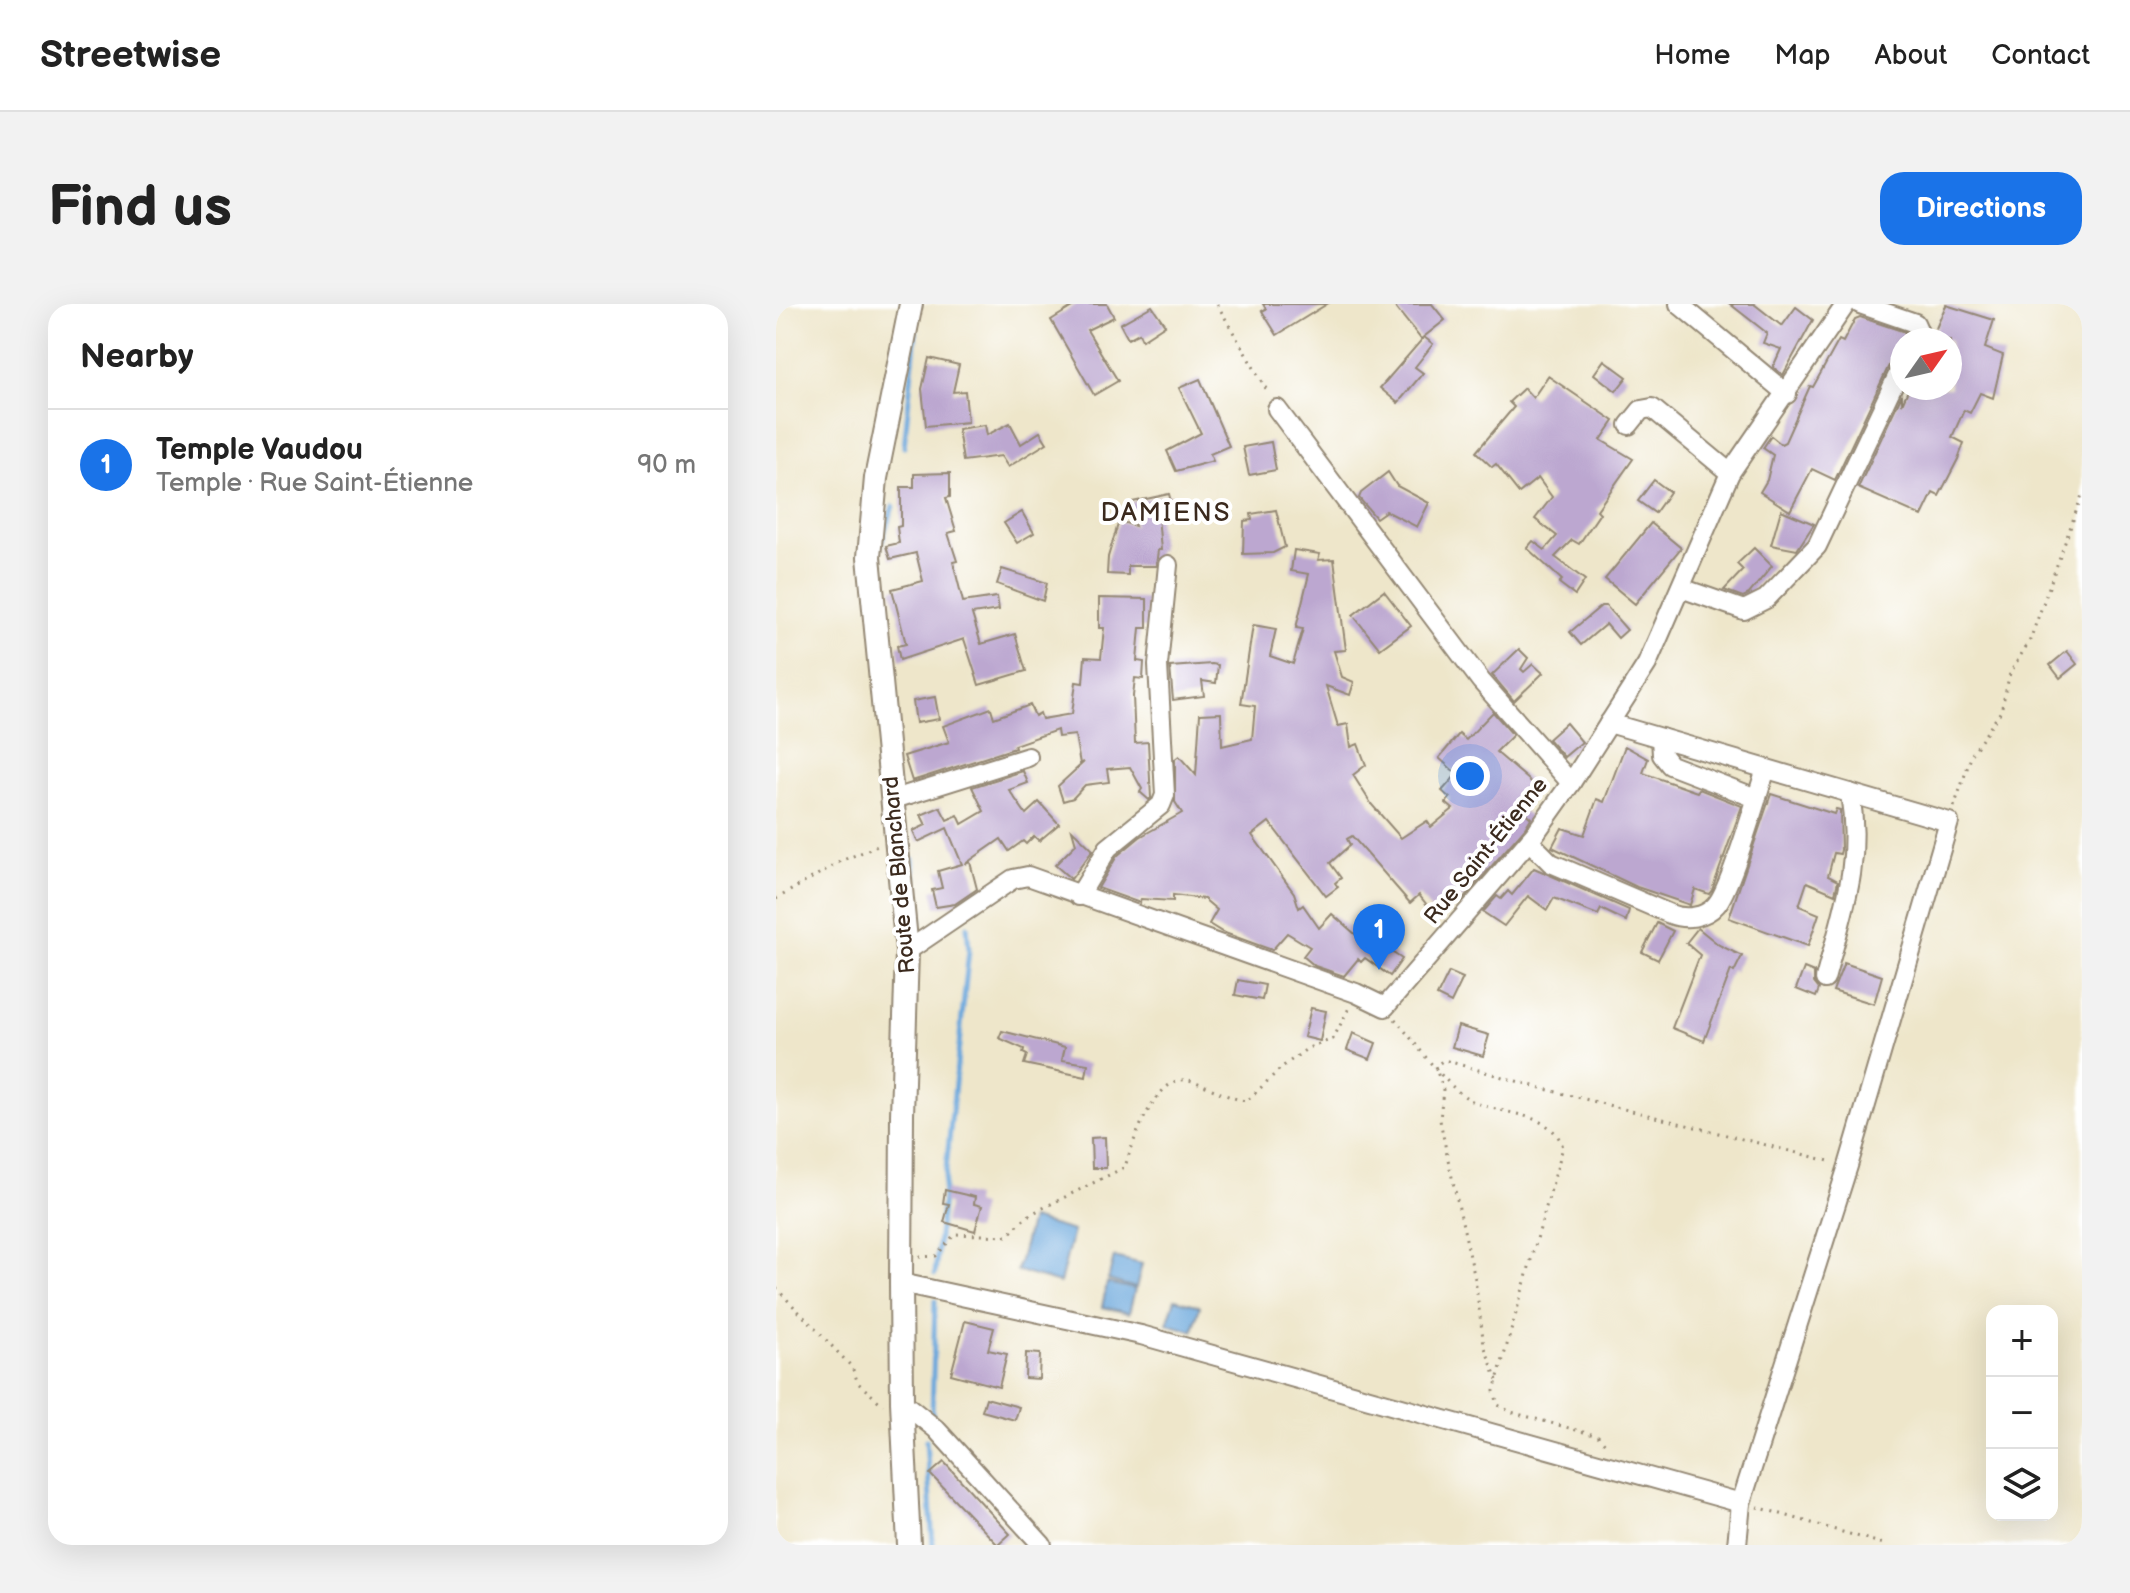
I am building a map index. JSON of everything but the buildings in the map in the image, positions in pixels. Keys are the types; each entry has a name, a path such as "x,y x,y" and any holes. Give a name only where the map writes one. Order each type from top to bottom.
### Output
{"street":[{"name":"Route de Blanchard","path":"909,1545 902,1402 901,1283 907,951 869,557 876,478 911,304"},
{"path":"1679,304 1787,394"},
{"name":"Rue Saint-Étienne","path":"1385,1007 1529,841 1571,783 1647,664 1730,473 1846,304"},
{"path":"1860,304 1915,323 1917,328"},
{"path":"1681,588 1744,610 1766,599 1807,559 1890,390"},
{"path":"1629,425 1641,410 1652,408 1730,473"},
{"path":"1277,409 1481,681 1571,783"},
{"path":"1079,896 1108,848 1161,805 1165,795 1158,665 1168,565"},
{"path":"1609,723 1949,822 1848,1166 1741,1503 1737,1545"},
{"path":"1661,738 1662,755 1670,765 1756,798"},
{"path":"891,800 1028,757"},
{"path":"1529,841 1551,863 1678,917 1706,914 1722,897 1766,769"},
{"path":"1825,979 1852,883 1857,834 1850,793"},
{"path":"907,951 1022,876 1356,993 1385,1007"},
{"path":"901,1283 1141,1335 1741,1503"},
{"path":"902,1402 936,1429 1042,1545"}],"path":[{"path":"1217,304 1277,409"},
{"path":"1949,822 1972,754 2001,711 2010,673 2030,640 2082,495"},
{"path":"776,899 875,845 895,843"},
{"path":"903,1258 936,1256 955,1234 1007,1236 1027,1216 1125,1167 1146,1113 1177,1082 1188,1080 1211,1092 1247,1101 1282,1067 1308,1048 1333,1039 1356,993"},
{"path":"1385,1007 1467,1098 1542,1122 1558,1133 1563,1147 1494,1391 1498,1405 1511,1412 1598,1436 1634,1475"},
{"path":"1435,1066 1444,1060 1537,1087 1848,1166"},
{"path":"1435,1066 1443,1089 1440,1120 1475,1279 1484,1345 1497,1380"},
{"path":"776,1288 852,1367 858,1383 881,1405 893,1407 902,1402"},
{"path":"1741,1503 1887,1545"}],"water":[{"path":"1031,1219 1073,1231 1060,1283 1017,1271"},
{"path":"1114,1257 1142,1264 1136,1288 1108,1280"},
{"path":"1107,1283 1135,1289 1129,1313 1102,1307"},
{"path":"1175,1299 1200,1306 1193,1331 1167,1324"}],"waterway":[{"path":"904,447 916,332"},
{"path":"880,547 893,506"},
{"path":"888,637 893,693"},
{"path":"913,859 920,921"},
{"path":"935,1274 969,950 967,926"},
{"path":"932,1415 935,1301"},
{"path":"926,1440 933,1545"}],"place":[{"name":"Temple Vaudou","path":"1379,970"}],"district":[{"name":"DAMIENS","path":"1166,512"}]}
